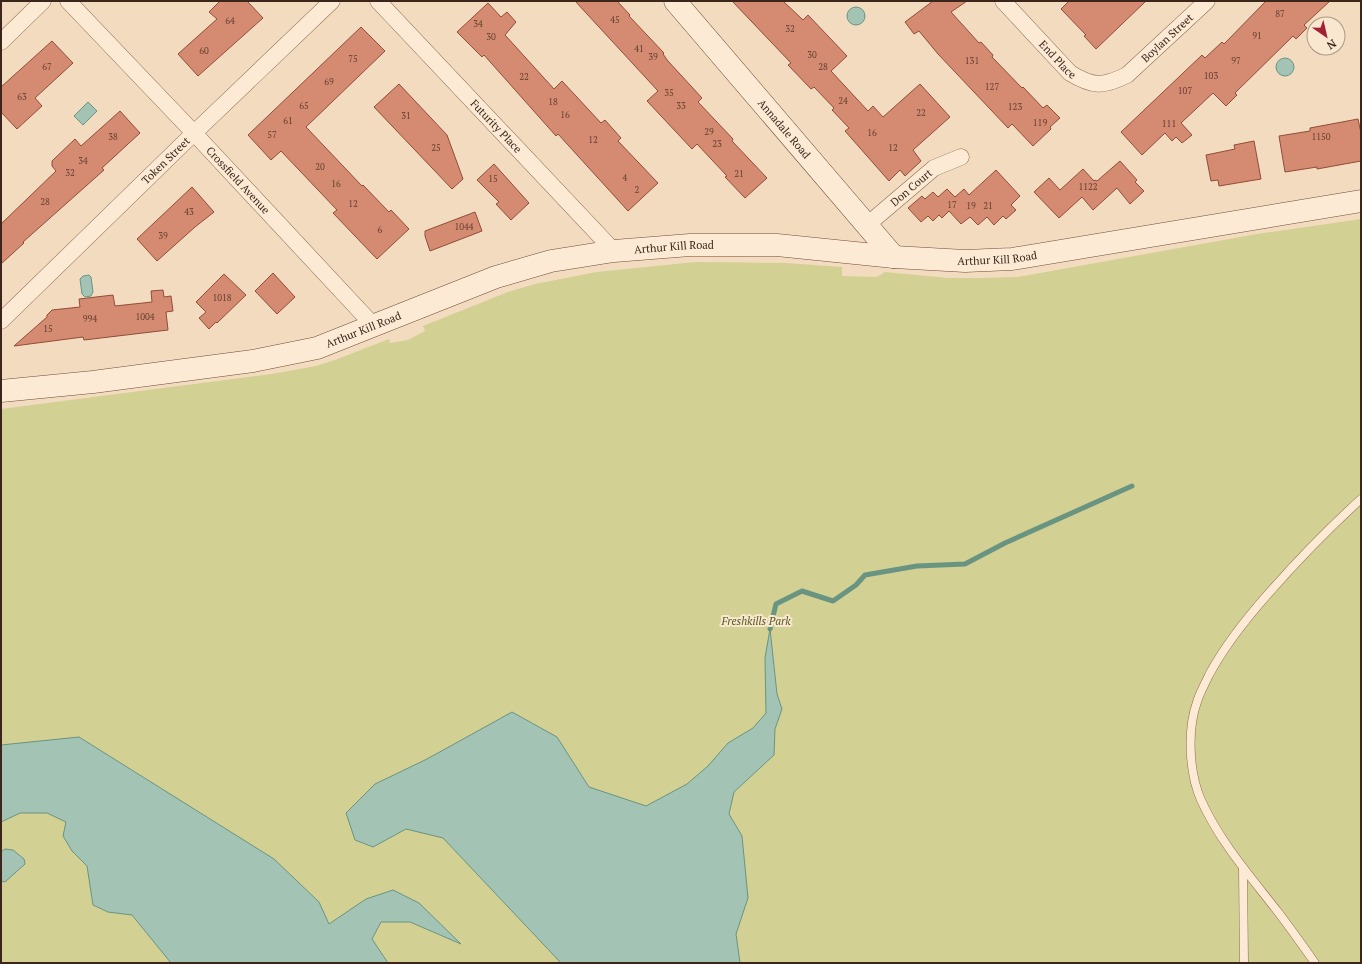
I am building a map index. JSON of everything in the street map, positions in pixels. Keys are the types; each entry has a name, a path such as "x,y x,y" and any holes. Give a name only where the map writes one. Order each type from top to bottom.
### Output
{"street":[{"path":"1,42 43,1"},
{"name":"Crossfield Avenue","path":"68,1 194,133 374,326"},
{"name":"Token Street","path":"1,321 332,1"},
{"name":"Futurity Place","path":"378,1 614,251"},
{"name":"Annadale Road","path":"675,1 894,256"},
{"name":"End Place","path":"1003,1 1070,73 1083,81 1098,84 1113,81 1127,75"},
{"name":"Boylan Street","path":"1127,75 1207,1"},
{"name":"Don Court","path":"867,225 934,168 961,157"},
{"name":"Arthur Kill Road","path":"1,391 93,382 253,361 318,348 496,278 552,261 614,251 690,245 777,245 965,261 1012,259 1361,201"}],"lane":[{"path":"1316,963 1278,912 1243,869 1207,813 1194,781 1191,739 1196,703 1201,690 1220,654 1242,623 1288,571 1361,500"},
{"path":"1243,869 1244,963"}],"green space":[{"name":"Freshkills Park","path":"1361,219 1361,963 1,963 1,409 272,374 316,366 389,339 390,343 408,340 425,331 423,326 508,292 535,284 597,272 695,262 786,263 842,267 842,276 877,277 885,272 948,278 1018,277 1257,234"}],"shaded area":[{"path":"852,7 860,7 865,12 863,23 860,25 852,25 847,20 847,12"},
{"path":"1281,58 1289,58 1294,63 1292,74 1289,76 1281,76 1276,71 1276,63"},
{"path":"88,102 97,111 83,125 74,116"},
{"path":"89,275 91,277 93,292 91,296 85,297 82,294 80,279 83,276"},
{"path":"770,629 777,694 782,709 775,729 774,755 734,792 729,814 742,836 748,898 736,934 740,963 561,963 443,838 406,829 373,847 355,840 346,813 375,784 427,759 512,712 557,737 589,787 646,806 687,784 708,766 728,743 753,728 766,713 765,658"},
{"path":"79,737 274,859 319,902 329,924 366,899 393,890 419,903 461,944 410,922 381,922 372,939 388,963 171,963 132,915 108,912 93,905 87,866 72,851 63,836 66,822 47,813 20,813 1,822 1,745"},
{"path":"5,849 13,850 24,859 25,864 5,882 1,881 1,852"}],"building":[{"path":"220,1 247,1 263,18 198,76 178,54 217,19 209,12"},
{"path":"575,1 617,1 702,98 698,102 767,178 745,198 697,144 692,149 647,101 658,91"},
{"path":"732,1 783,1 803,20 808,15 847,56 831,71 868,111 873,106 883,117 920,84 950,117 913,150 921,161 905,176 900,170 889,181 845,131 849,128 832,110 834,108 814,87 811,89 788,65 791,63"},
{"path":"933,1 967,1 951,12 979,43 981,42 993,55 992,57 1022,88 1023,87 1043,108 1047,105 1060,118 1033,146 1012,124 1008,128 938,54 919,31 914,34 905,22"},
{"path":"1069,1 1146,1 1096,49 1084,36 1086,35 1061,9"},
{"path":"1266,1 1330,1 1314,16 1306,16 1306,23 1304,25 1306,29 1296,39 1293,36 1235,93 1237,95 1226,106 1213,93 1181,123 1192,135 1182,143 1176,137 1172,141 1165,133 1142,155 1121,132 1202,55 1205,58 1222,42 1224,44"},
{"path":"488,3 501,17 507,12 516,22 505,35 554,89 562,81 601,123 605,120 621,138 618,141 658,183 628,211 558,134 556,136 484,55 482,57 457,32"},
{"path":"361,27 385,51 306,127 362,186 363,185 389,212 391,210 409,229 377,259 333,213 337,210 281,151 271,160 248,135"},
{"path":"52,41 73,63 35,98 42,106 17,129 1,112 1,87"},
{"path":"399,84 447,135 463,179 452,189 374,107"},
{"path":"120,111 140,133 102,168 104,170 23,242 24,243 1,264 1,224 56,171 52,166 52,161 75,139 81,146"},
{"path":"1358,119 1361,133 1361,161 1317,169 1317,167 1285,172 1279,136 1310,131 1310,128"},
{"path":"1254,141 1261,179 1219,186 1218,180 1211,181 1206,155 1235,149 1234,145"},
{"path":"1120,161 1137,180 1135,182 1144,191 1130,204 1117,188 1093,210 1082,197 1059,218 1034,192 1049,178 1060,190 1083,169 1094,181 1097,181"},
{"path":"494,164 529,203 511,220 496,204 499,202 477,180"},
{"path":"996,170 1020,196 1011,205 1016,210 1006,219 1003,216 994,225 987,217 978,225 970,217 961,224 949,211 942,218 939,215 933,221 928,216 921,222 908,208 922,196 925,199 933,192 938,197 947,189 955,197 964,189 969,195"},
{"path":"192,187 214,212 157,261 137,239"},
{"path":"475,212 482,231 430,251 425,236 425,231"},
{"path":"273,273 295,297 277,314 255,291"},
{"path":"224,274 246,295 209,329 199,318 206,312 196,302"},
{"path":"163,290 164,297 171,296 173,311 166,312 168,330 84,340 83,337 14,346 47,317 52,310 80,307 79,299 113,295 115,306 152,302 151,291"}],"waterway":[{"path":"770,629 776,604 802,591 833,601 856,585 865,575 917,566 965,564 1005,543 1132,486"}]}
